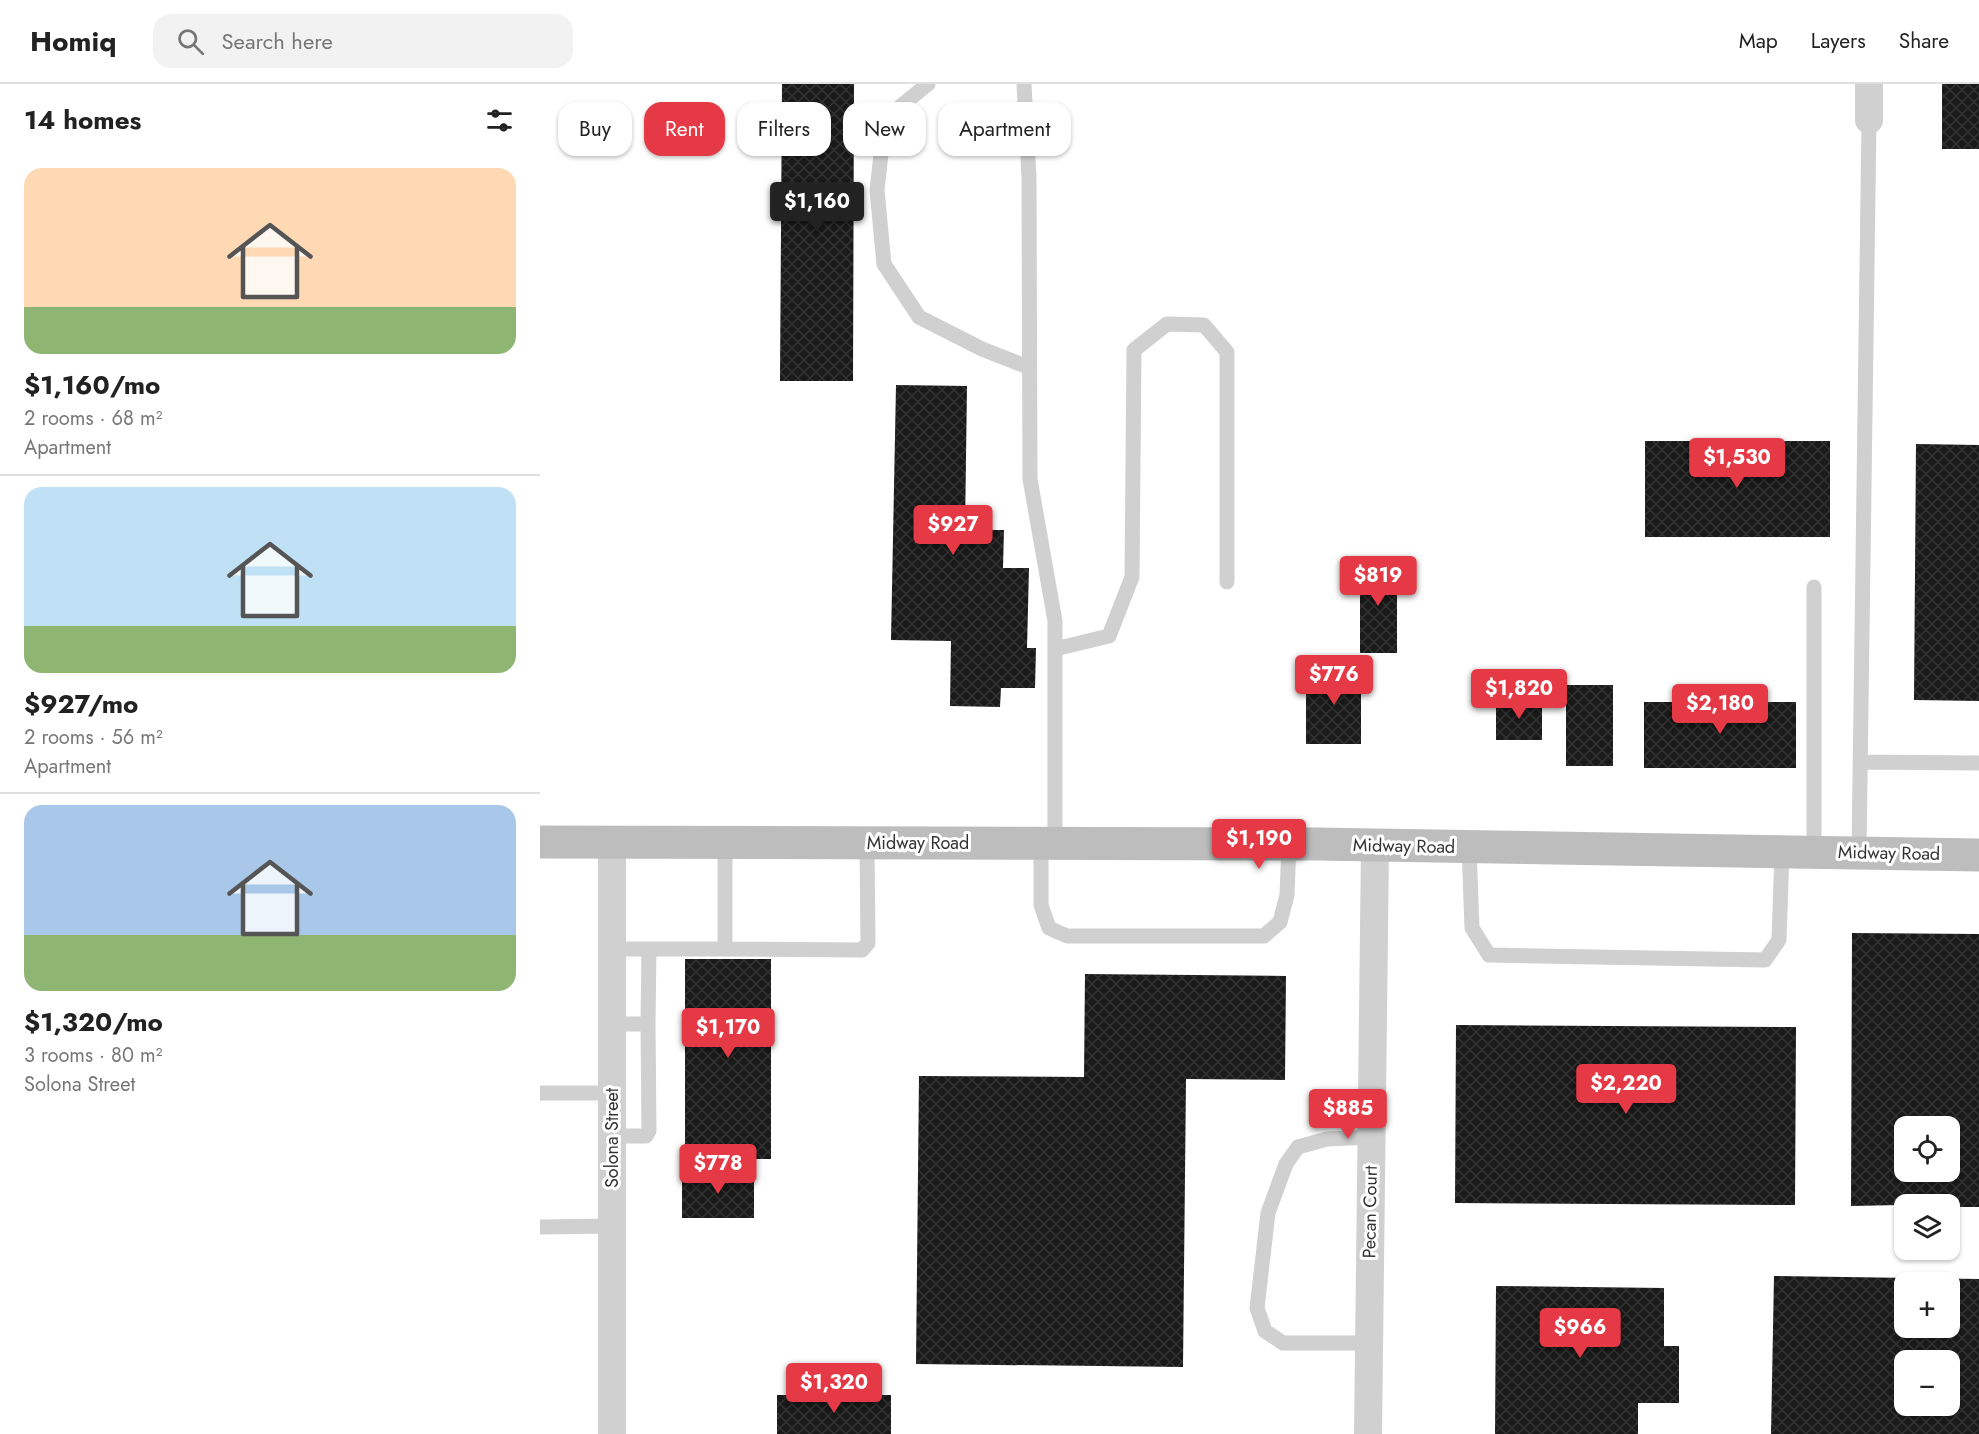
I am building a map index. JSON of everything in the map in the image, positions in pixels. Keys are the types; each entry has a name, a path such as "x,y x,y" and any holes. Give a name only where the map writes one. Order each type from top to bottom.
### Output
{"main road":[{"name":"Midway Road","path":"540,842 1289,844 1979,855"}],"street":[{"path":"1869,84 1869,120"},
{"name":"Solona Street","path":"612,842 612,1434"},
{"name":"Pecan Court","path":"1368,1434 1375,846"}],"lane":[{"path":"928,84 885,119 877,190 884,264 919,317 982,349 1028,367"},
{"path":"1024,84 1029,177 1030,479 1049,576 1055,621 1048,843 1041,905 1049,928 1066,936 1264,936 1280,922 1287,895 1289,844"},
{"path":"1859,852 1869,120"},
{"path":"1055,649 1109,636 1132,577 1134,350 1167,324 1204,325 1227,352 1227,582"},
{"path":"1469,847 1472,928 1489,955 1765,960 1779,940 1798,852 1814,587"},
{"path":"1860,762 1979,763"},
{"path":"724,842 724,949"},
{"path":"612,949 862,950 868,944 867,843"},
{"path":"612,1136 646,1136 649,1131 649,949"},
{"path":"612,1024 648,1024"},
{"path":"540,1093 612,1093"},
{"path":"1369,1343 1282,1343 1265,1331 1257,1308 1268,1213 1286,1164 1298,1147 1327,1140 1371,1137"},
{"path":"540,1227 612,1226"}],"building":[{"path":"782,84 854,84 854,102 843,102 843,156 854,156 853,381 780,381 782,156 831,156 831,102 782,102"},
{"path":"1942,84 1979,84 1979,149 1942,149"},
{"path":"896,385 967,386 965,530 1004,530 1003,568 1029,568 1027,648 1036,648 1035,688 1001,688 1000,707 950,706 951,641 891,640"},
{"path":"1645,441 1830,441 1830,537 1645,537"},
{"path":"1916,444 1979,445 1979,701 1914,700"},
{"path":"1360,561 1397,561 1397,653 1360,653"},
{"path":"1306,667 1361,667 1361,744 1306,744"},
{"path":"1566,685 1613,685 1613,766 1566,766"},
{"path":"1496,699 1542,699 1542,740 1496,740"},
{"path":"1644,702 1796,702 1796,768 1644,768"},
{"path":"1852,933 1979,934 1979,1207 1960,1207 1960,1194 1894,1194 1894,1205 1851,1206"},
{"path":"685,959 771,959 771,1159 685,1159"},
{"path":"1085,974 1286,976 1285,1080 1186,1079 1183,1367 916,1364 919,1076 1084,1077"},
{"path":"1456,1025 1796,1027 1795,1205 1455,1203"},
{"path":"682,1172 754,1172 754,1218 682,1218"},
{"path":"1774,1276 1894,1278 1894,1338 1960,1338 1960,1279 1979,1279 1979,1434 1771,1434"},
{"path":"1496,1286 1664,1288 1664,1346 1679,1346 1679,1403 1638,1403 1638,1434 1495,1434"},
{"path":"777,1395 891,1395 891,1434 777,1434"}]}
